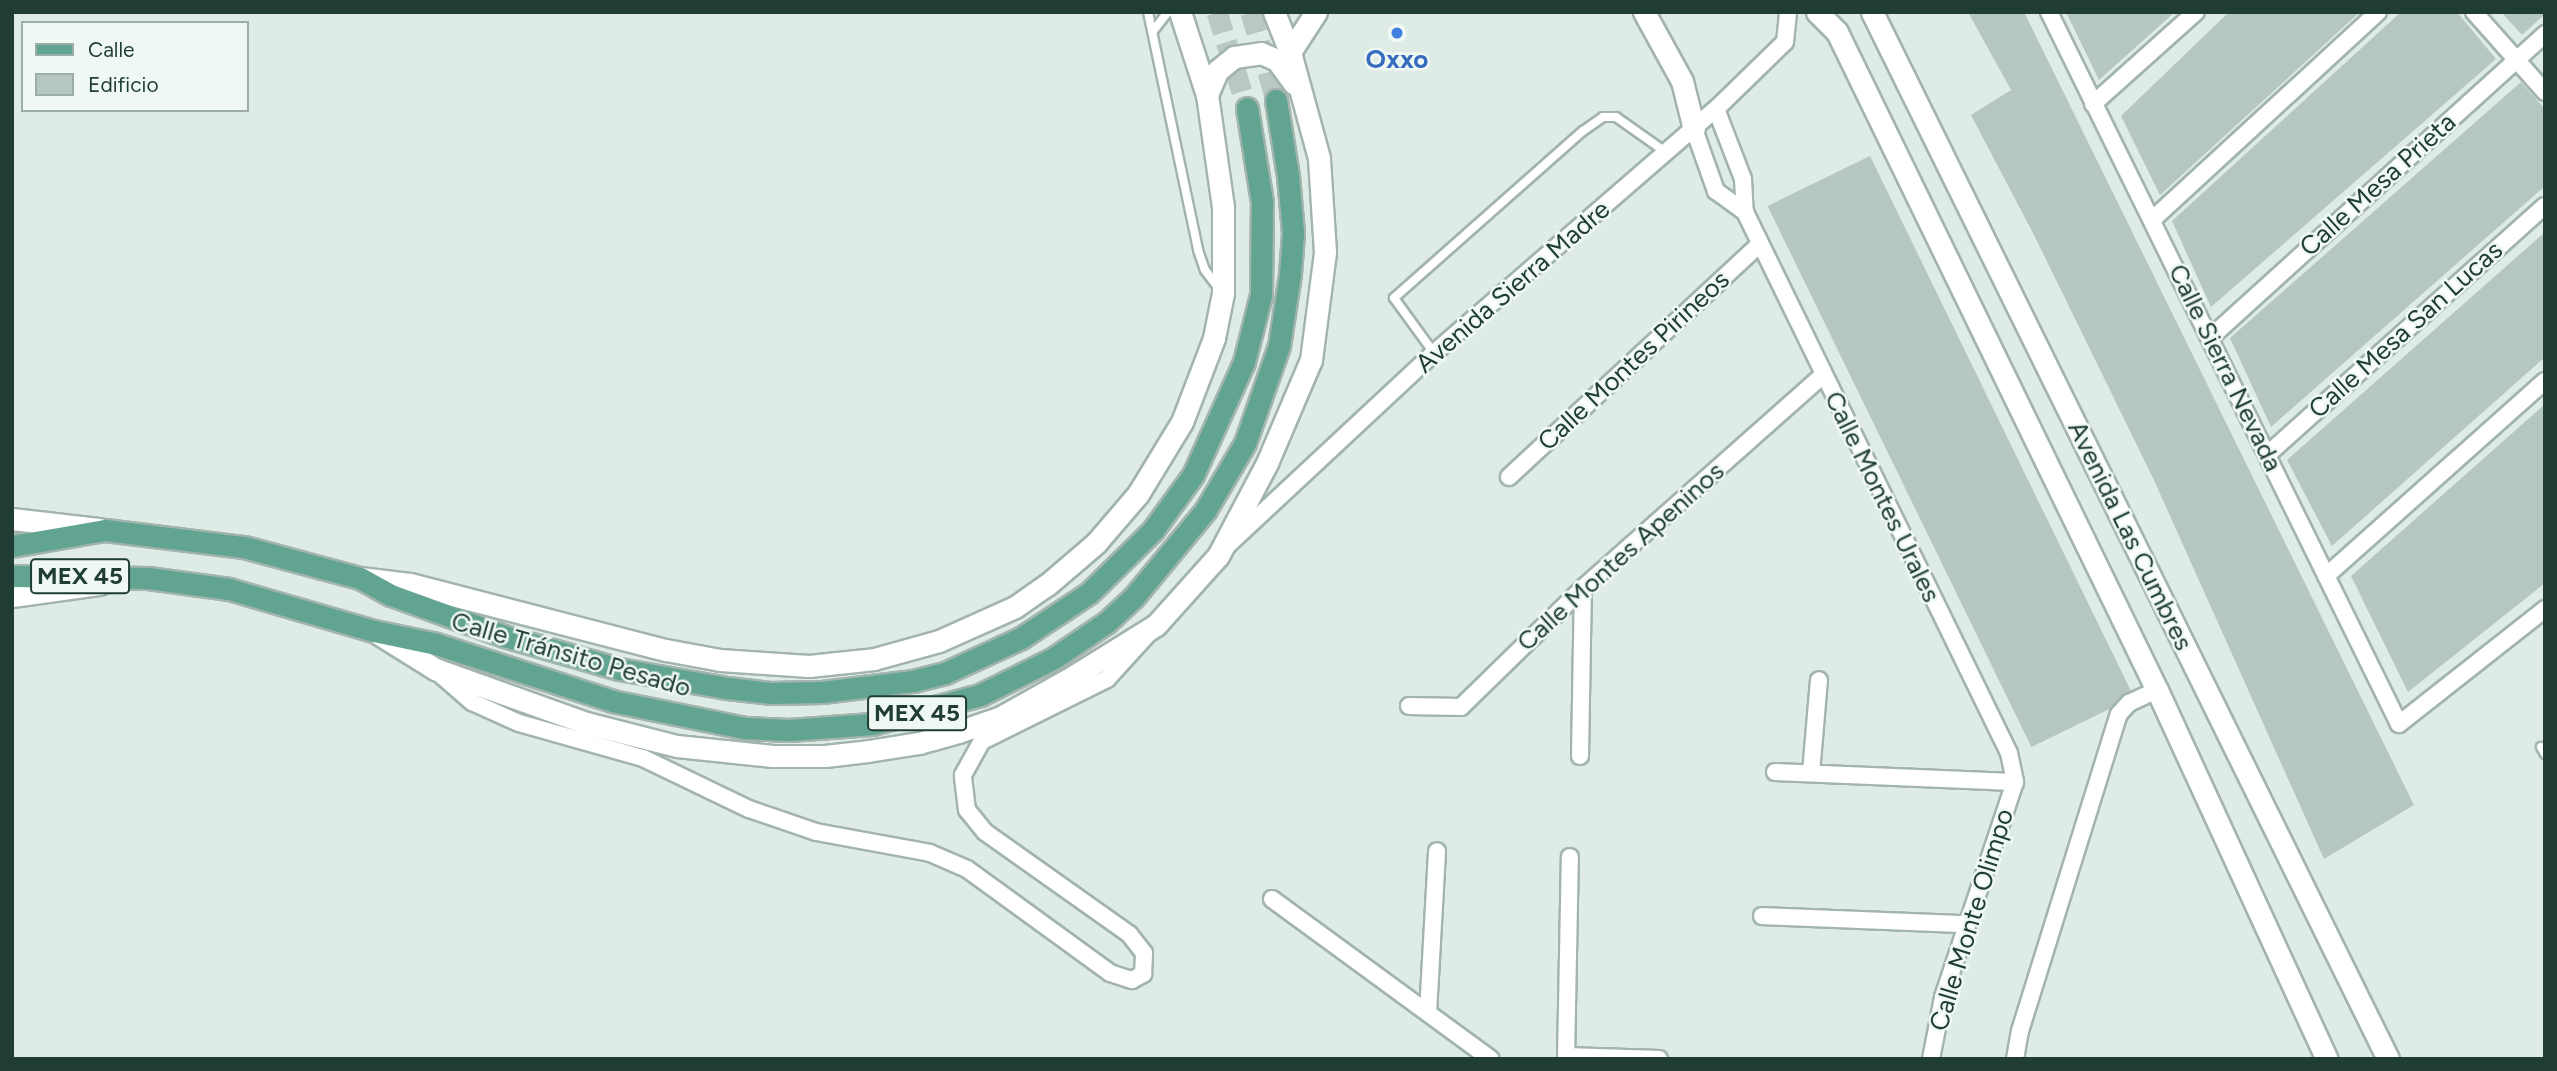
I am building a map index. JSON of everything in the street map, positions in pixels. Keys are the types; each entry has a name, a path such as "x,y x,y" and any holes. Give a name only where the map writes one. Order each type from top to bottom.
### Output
{"main road":[{"name":"Calle Tránsito Pesado","path":"12,576 148,578 229,589 374,631 436,644 641,708 700,721 789,730 872,724 900,719 980,695 1054,658 1107,622 1133,598 1179,546 1227,476 1259,409 1282,333 1293,233 1288,176 1276,100"},
{"name":"Calle Tránsito Pesado","path":"12,546 105,530 244,547 360,578 391,595 449,618 593,662 668,680 770,693 860,690 913,681 979,659 1021,638 1089,593 1153,530 1194,475 1222,418 1244,362 1261,295 1262,202 1247,108"}],"street":[{"path":"360,578 410,584 666,650 720,660 808,666 874,659 939,641 1015,607 1047,585 1096,543 1126,509 1163,457 1182,422 1214,338 1223,293 1223,207 1207,95 1180,12"},
{"path":"374,631 435,669 472,702 519,723 643,758 749,809 816,832 930,853 967,869 1110,973 1132,981 1143,974 1144,953 1129,934 985,832 967,810 963,775 982,741 1107,679 1122,666 1220,553 1267,463 1311,360 1325,252 1319,158 1290,52 1275,12"},
{"path":"1290,52 1316,12"},
{"path":"1644,12 1665,45 1682,81 1694,129"},
{"name":"Avenida Sierra Madre","path":"1220,553 1434,353 1716,109 1785,41 1788,12"},
{"name":"Avenida Las Cumbres","path":"1816,12 1837,32 2157,690 2327,1059"},
{"name":"Avenida Las Cumbres","path":"1872,12 2389,1059"},
{"name":"Calle Sierra Nevada","path":"2049,12 2399,724 2545,608"},
{"path":"2093,104 2196,12"},
{"path":"2151,219 2378,12"},
{"path":"2474,12 2545,92"},
{"name":"Calle Mesa Prieta","path":"2211,337 2545,34"},
{"path":"1207,95 1217,71 1234,57 1261,54 1277,60 1300,90"},
{"name":"Calle Montes Urales","path":"1716,109 1743,179 1745,212 1822,376 2009,753 2015,782"},
{"name":"Calle Montes Urales","path":"1694,129 1716,191 1745,212"},
{"name":"Calle Mesa San Lucas","path":"2267,454 2545,206"},
{"name":"Calle Montes Pirineos","path":"1509,477 1760,244"},
{"name":"Calle Montes Apeninos","path":"1409,706 1461,707 1583,588 1822,376"},
{"path":"2326,576 2545,381"},
{"path":"12,519 105,530"},
{"path":"12,596 148,578"},
{"path":"1580,755 1583,588"},
{"path":"435,669 586,723 677,746 736,754 825,756 919,743 1001,717 1156,625"},
{"path":"1811,773 1819,680"},
{"path":"2015,1059 2020,1031 2119,714 2129,703 2157,690"},
{"path":"1775,772 2015,782"},
{"name":"Calle Monte Olimpo","path":"1931,1059 1943,997 1965,924 2015,782"},
{"path":"1428,1013 1437,850"},
{"path":"1570,857 1567,1057 1659,1059"},
{"path":"1272,899 1491,1059"},
{"path":"1762,916 1965,924"}],"lane":[{"path":"1148,12 1198,250 1205,270 1223,293"},
{"path":"1153,31 1168,12"},
{"path":"1434,353 1394,298 1583,131 1603,117 1616,117 1667,153"}],"building":[{"path":"1968,12 2024,12 2414,805 2324,859 2153,478 2035,237 1971,115 2011,90"},
{"path":"2066,12 2175,12 2099,80"},
{"path":"2229,12 2360,12 2160,195 2121,116"},
{"path":"2401,12 2457,12 2496,59 2211,307 2172,221"},
{"path":"2501,12 2545,12 2545,14 2522,35"},
{"path":"2521,82 2545,109 2545,186 2271,427 2230,338"},
{"path":"1870,156 2134,697 2031,747 1768,206"},
{"path":"2545,232 2545,357 2332,546 2287,460"},
{"path":"2545,404 2545,583 2408,692 2351,576"}],"tunnel":[{"path":"1217,12 1247,108"},
{"path":"1251,12 1276,100"}],"place":[{"name":"Oxxo","path":"1397,33"}]}
